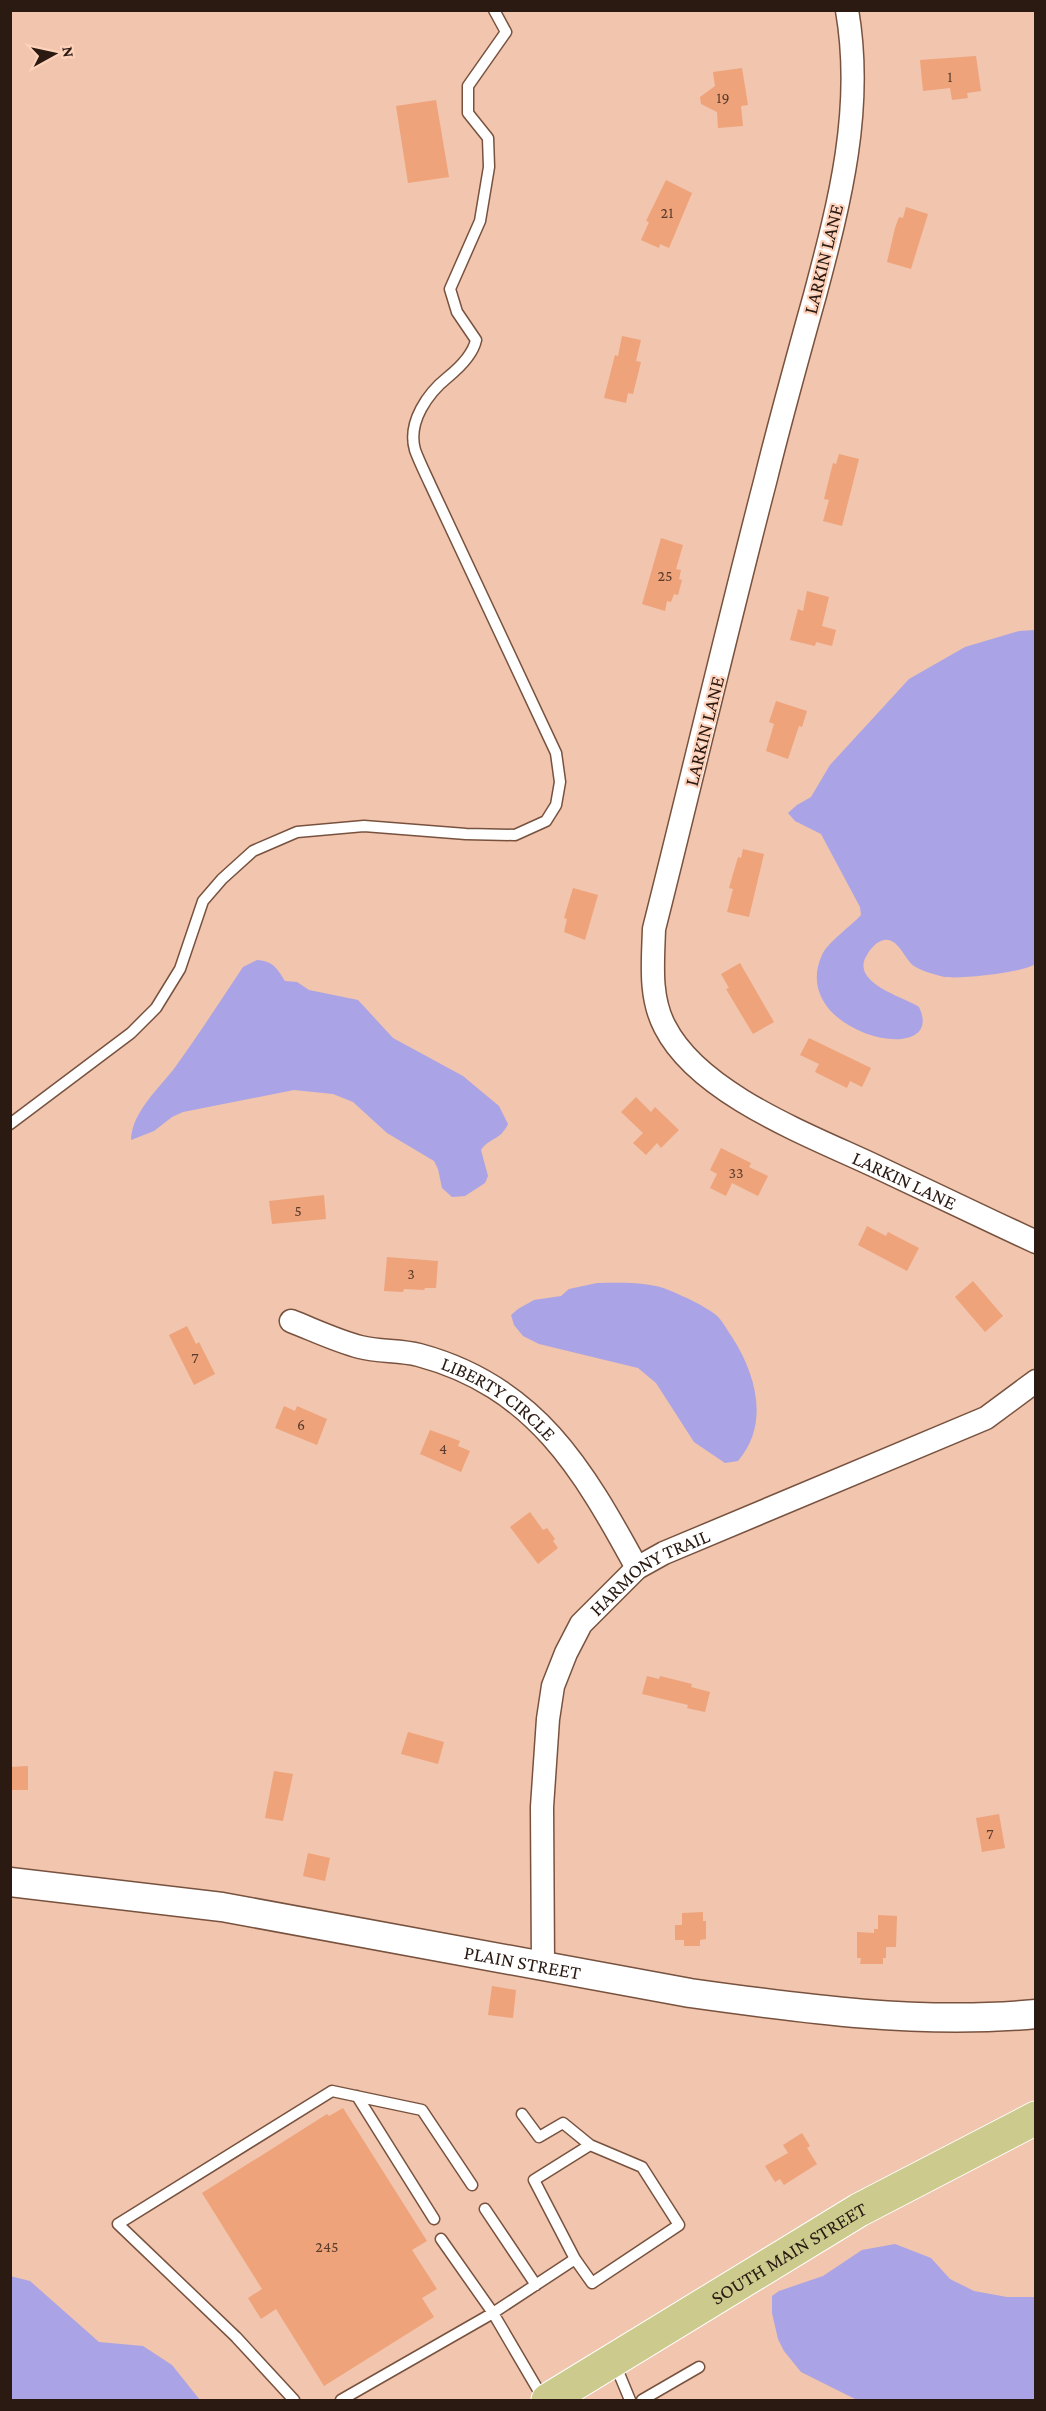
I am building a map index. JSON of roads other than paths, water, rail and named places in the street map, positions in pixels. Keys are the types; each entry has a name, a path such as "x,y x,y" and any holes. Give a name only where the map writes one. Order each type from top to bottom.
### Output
{"main road":[{"name":"SOUTH MAIN STREET","path":"546,2400 860,2210 1035,2118"}],"street":[{"name":"LARKIN LANE","path":"854,12 852,37 854,90 850,142 828,244 765,479 654,928 652,969 654,992 664,1026 680,1052 708,1078 772,1117 1035,1242"},
{"name":"LIBERTY CIRCLE","path":"291,1321 360,1347 417,1354 466,1371 520,1403 554,1437 601,1502 637,1568"},
{"name":"HARMONY TRAIL","path":"543,1965 542,1807 548,1719 554,1686 566,1653 581,1624 637,1568 709,1533 986,1418 1035,1382"},
{"name":"PLAIN STREET","path":"10,1882 222,1907 690,1993 823,2009 934,2018 1035,2014"}],"lane":[{"path":"10,1124 131,1033 156,1008 180,969 203,901 222,879 253,851 297,832 364,826 466,834 515,835 546,821 556,805 560,782 556,753 414,447 415,420 435,388 458,369 474,347 476,340 457,312 450,289 480,221 489,167 488,138 468,113 468,86 506,32 494,10"},
{"path":"294,2400 236,2337 118,2224 332,2091 422,2110 472,2185"},
{"path":"357,2096 434,2219"},
{"path":"522,2114 539,2137 563,2123 590,2145 642,2167 679,2225 592,2283 575,2259 534,2180 590,2145"},
{"path":"484,2209 536,2285"},
{"path":"441,2239 493,2313 546,2400"},
{"path":"341,2400 493,2313 575,2259"},
{"path":"613,2361 630,2400"},
{"path":"642,2400 699,2367"}]}
